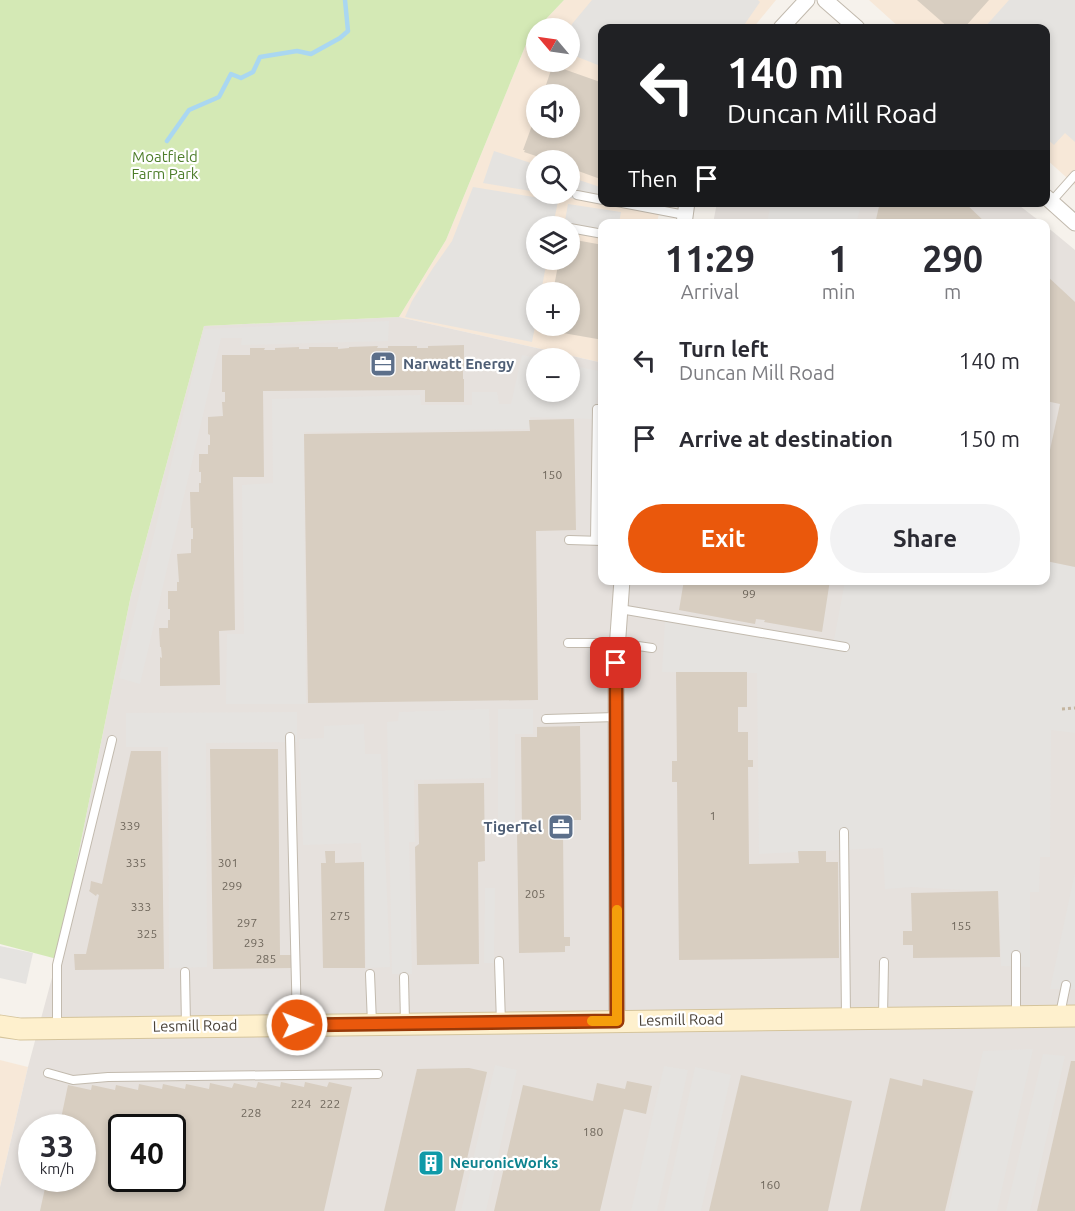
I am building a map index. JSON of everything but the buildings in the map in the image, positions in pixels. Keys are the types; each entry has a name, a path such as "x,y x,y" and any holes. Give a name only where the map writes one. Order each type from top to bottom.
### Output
{"street":[{"path":"785,24 807,0"},
{"path":"825,0 852,24"},
{"path":"1050,202 1075,223"},
{"path":"617,1021 616,663 622,585"},
{"name":"Lesmill Road","path":"0,1026 20,1029 1067,1016"}],"lane":[{"path":"1050,198 1075,175"},
{"path":"580,196 598,199"},
{"path":"645,207 685,214"},
{"path":"580,230 598,233"},
{"path":"598,409 598,475"},
{"path":"569,540 598,541"},
{"path":"620,609 845,647"},
{"path":"568,643 617,643 652,648"},
{"path":"546,719 616,717"},
{"path":"290,737 297,1025"},
{"path":"57,1028 57,965 112,740"},
{"path":"844,832 846,1018"},
{"path":"1016,955 1016,1016"},
{"path":"499,961 501,1023"},
{"path":"883,1018 884,962"},
{"path":"185,972 186,1027"},
{"path":"370,974 372,1024"},
{"path":"404,976 405,1024"},
{"path":"1066,985 1067,1016"},
{"path":"48,1073 73,1080 108,1077 378,1074"}],"path":[{"path":"1062,709 1075,708"}],"shaded area":[{"path":"564,0 776,0 756,24 598,24 598,207 660,207 658,219 598,219 598,362 580,358 580,348 536,348 399,317 446,240 526,44 526,72 580,72 580,18 547,18"},
{"path":"592,0 758,0 760,2 745,24 598,24 598,65 580,58 580,18 577,18"},
{"path":"869,0 1075,0 1075,185 1050,163 1050,24 896,24"},
{"path":"1009,0 1075,0 1075,142 1065,133 1054,145 1050,142 1050,24 988,24"},
{"path":"494,151 526,161 526,190 483,183"},
{"path":"580,180 598,186 598,202 580,200"},
{"path":"473,187 526,196 526,204 557,204 555,216 526,216 526,270 545,270 543,282 526,282 526,336 533,336 532,342 405,317 412,301 452,241"},
{"path":"568,204 621,212 620,219 598,219 598,230 580,228 580,216 566,216"},
{"path":"716,207 1021,207 1037,219 714,219"},
{"path":"770,207 861,207 857,219 768,219"},
{"path":"1050,229 1075,250 1075,1211 0,1211 0,1187 28,1067 57,959 131,595 204,326 399,317 536,348 526,348 526,402 580,402 580,358 598,362 598,585 1050,585"},
{"path":"389,321 388,341 241,345 242,338 221,338 140,684 119,678 204,329"},
{"path":"522,355 526,356 526,402 580,402 580,367 598,371 598,393 592,419 530,417 530,429 304,432 306,704 226,704 227,634 244,634 242,485 273,483 272,399 420,395 421,405 472,405 472,392 497,392 499,404 511,404"},
{"path":"1050,562 1075,567 1075,733 1051,730 1050,857 1040,857 1039,892 1030,892 1030,967 1001,966 999,892 912,887 885,889 883,848 759,854 757,673 662,672 665,621 833,645 844,585 1050,585"},
{"path":"489,709 491,778 414,780 415,842 409,842 412,974 392,974 387,722 398,721 399,712"},
{"path":"498,709 533,709 533,734 515,734 515,822 498,822"},
{"path":"297,712 297,742 206,743 207,967 169,968 168,747 126,747 126,713"},
{"path":"364,724 365,754 381,754 390,967 366,968 361,843 303,845 299,739 324,738 324,726"},
{"path":"1075,872 1075,989 1050,989"},
{"path":"485,888 495,888 494,963 484,963"},
{"path":"0,946 33,953 26,984 0,978"},
{"path":"1033,1049 997,1211 948,1211 983,1051"},
{"path":"1043,1054 1065,1056 1030,1211 1006,1211"},
{"path":"0,1060 28,1067 0,1187"},
{"path":"495,1065 517,1070 486,1211 461,1211"},
{"path":"664,1066 688,1070 657,1211 631,1211"},
{"path":"695,1067 731,1075 701,1211 664,1211"}],"green space":[{"name":"Moatfield Farm Park","path":"0,0 564,0 547,18 526,18 526,44 446,240 399,317 204,326 131,595 57,959 0,944"}],"waterway":[{"path":"167,141 189,110 219,97 231,74 241,78 253,72 260,57 297,51 311,54 340,38 348,31 345,0"}],"slow traffic":[{"path":"592,1021 617,1021 617,910"}],"place":[{"name":"Narwatt Energy","path":"383,364"},
{"name":"TigerTel","path":"561,827"},
{"name":"NeuronicWorks","path":"431,1163"}],"route":[{"path":"297,1025 617,1021 616,663"}]}
